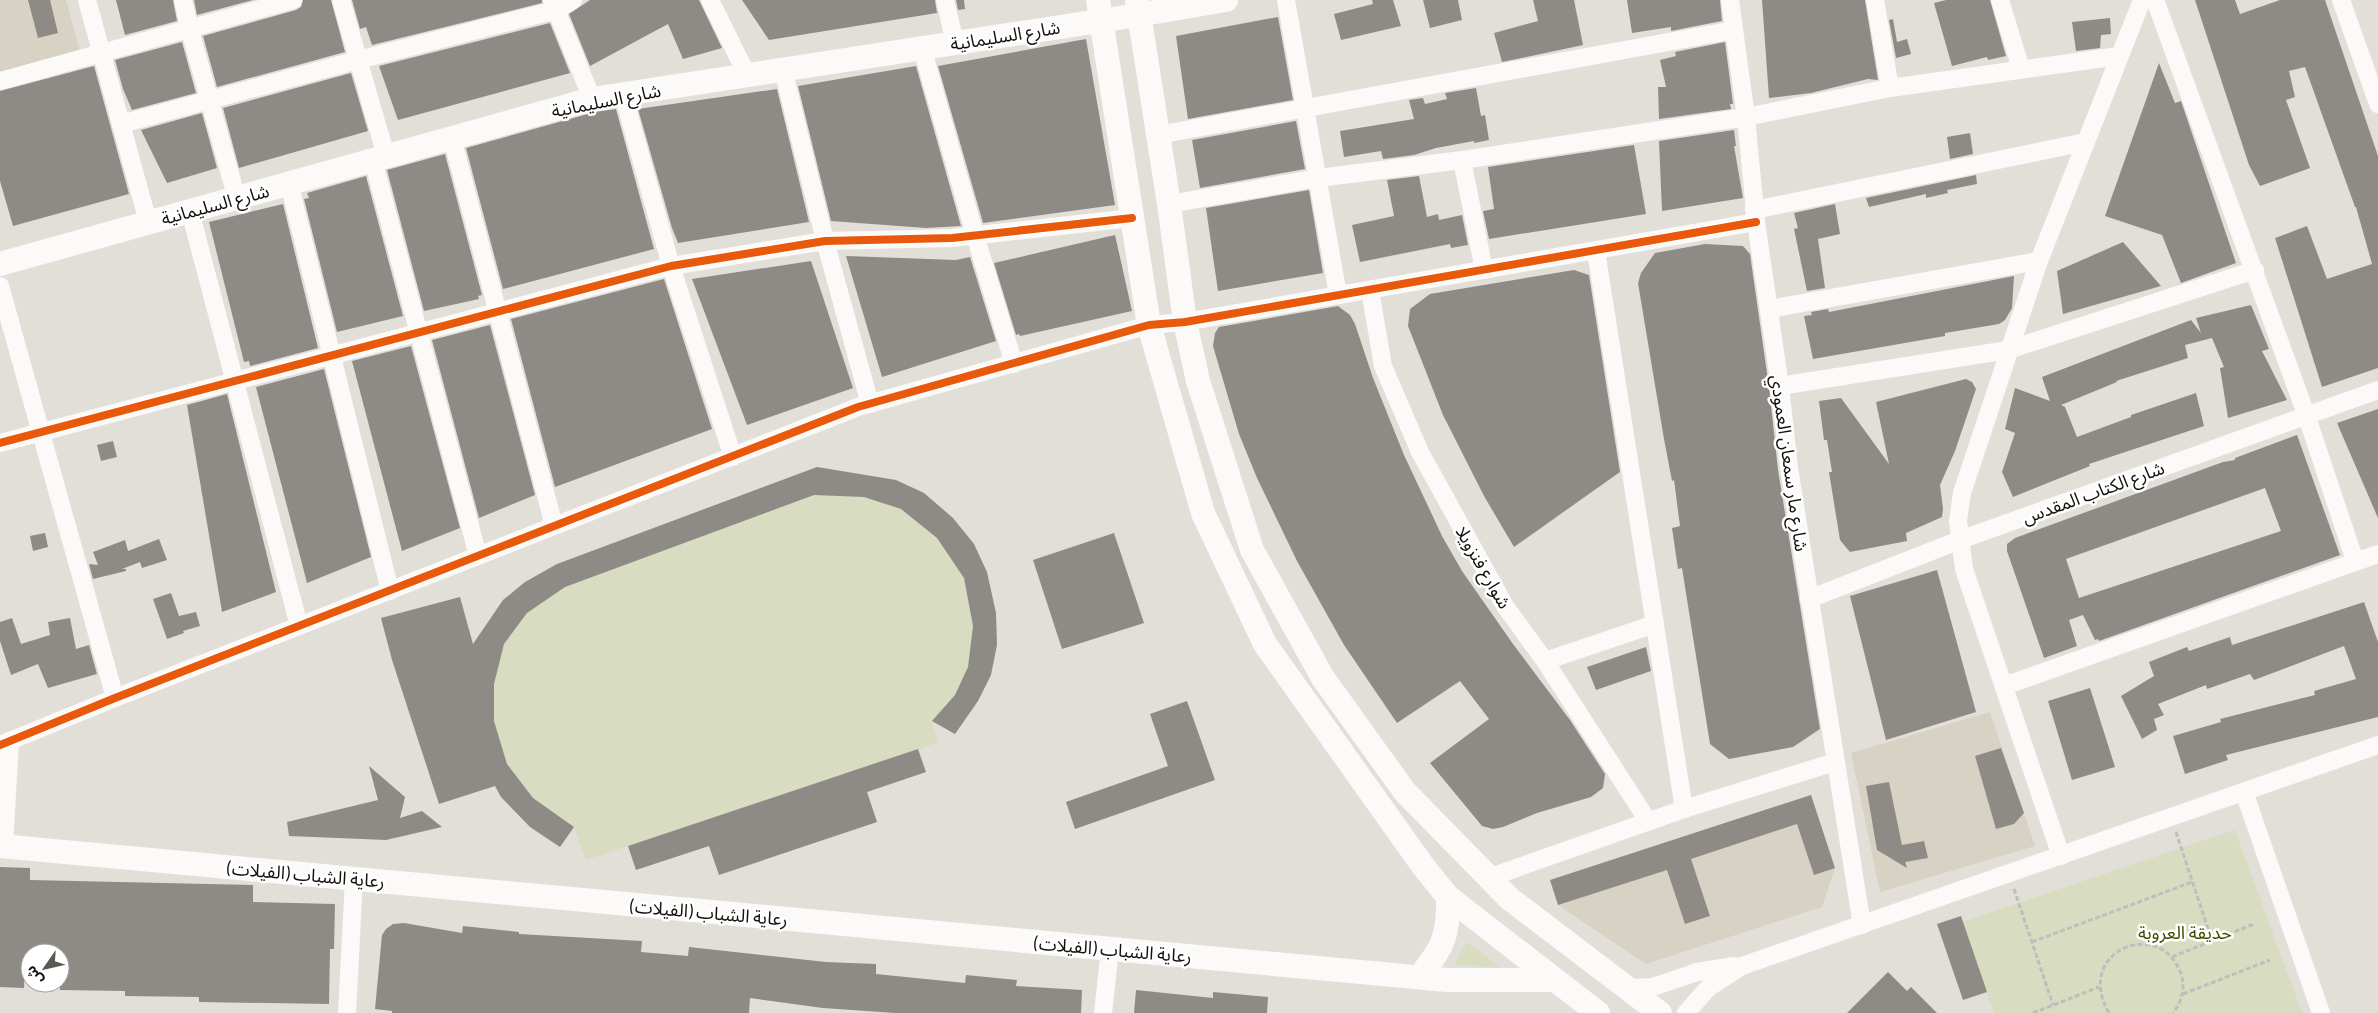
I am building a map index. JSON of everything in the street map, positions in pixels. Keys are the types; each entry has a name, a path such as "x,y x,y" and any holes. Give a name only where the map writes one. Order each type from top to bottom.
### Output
{"main road":[{"name":"شارع السليمانية","path":"0,264 592,99 955,43 1099,10 1216,1"},
{"path":"1137,8 1169,204 1185,322 1198,381 1252,550 1323,678 1406,792 1488,878 1536,920 1660,1013"},
{"path":"1099,10 1149,325 1203,513 1265,644 1423,866 1448,897 1598,1013"},
{"name":"رعاية الشباب (الفيلات)","path":"2,846 1447,980 1554,980"},
{"path":"1419,977 1438,954 1449,923 1448,897"}],"street":[{"path":"87,0 148,222"},
{"path":"183,0 237,199"},
{"path":"0,81 189,27 293,0"},
{"path":"342,0 358,60 420,333 478,556"},
{"path":"121,124 573,0"},
{"path":"945,0 955,43"},
{"path":"1286,0 1338,295"},
{"name":"شارع مار سمعان العمودي","path":"1730,0 1746,117 1755,216 1780,386 1789,468 1862,925"},
{"path":"1875,0 1890,88"},
{"path":"2000,0 2020,70"},
{"path":"2155,0 2255,270 2355,561"},
{"path":"2340,0 2378,104"},
{"path":"715,2 747,75"},
{"path":"2061,856 1964,569 1958,521 1962,493 2008,350 2039,261 2119,56 2137,4"},
{"path":"554,5 592,99"},
{"path":"1158,136 1734,30"},
{"path":"922,48 1014,364"},
{"path":"1169,204 1318,178 1462,160 1746,117 1890,88 2119,56"},
{"path":"783,69 825,241 870,404"},
{"path":"623,94 671,266 732,457"},
{"path":"452,138 554,526"},
{"path":"2,846 5,743 298,626 870,404 1149,325 1185,322 1596,251 2086,142"},
{"path":"1462,160 1484,270"},
{"path":"289,183 390,591"},
{"path":"190,211 298,626"},
{"path":"0,443 41,434 671,266 825,241 975,235 1132,218"},
{"path":"1596,251 1684,809"},
{"path":"1768,309 2039,261"},
{"path":"1780,386 2008,350 2255,270"},
{"path":"0,286 115,698"},
{"name":"شوارع فنزويلا","path":"1370,290 1383,366 1420,452 1505,606 1545,661 1648,821"},
{"name":"شارع الكتاب المقدس","path":"1809,598 1960,540 2306,414 2378,390"},
{"path":"2004,686 2378,554"},
{"path":"1545,661 1655,624"},
{"path":"1628,988 1653,987 1697,972 1742,966 2378,745"},
{"path":"1488,878 1648,821 1835,762"},
{"path":"2244,792 2321,1013"},
{"path":"347,1013 354,879"},
{"path":"1103,1013 1110,949"},
{"path":"1686,1013 1708,988 1742,966"}],"path":[{"path":"2170,818 2212,941"},
{"path":"2009,874 2053,1005"},
{"path":"2032,942 2192,882"},
{"path":"2172,957 2254,924"},
{"path":"2109,1013 2102,1001 2099,986 2101,972 2108,960 2119,950 2132,945 2147,944 2161,949 2172,957 2181,975 2183,994 2173,1013"},
{"path":"2183,994 2270,960"},
{"path":"2032,1013 2099,986"}],"shaded area":[{"path":"0,0 66,0 80,52 0,74"},
{"path":"1990,712 2035,846 1880,892 1851,753"},
{"path":"1811,795 1835,868 1822,907 1646,964 1558,905 1550,880"}],"green space":[{"path":"817,467 896,480 924,493 953,518 974,544 987,572 991,675 978,701 955,734 932,722 938,742 918,750 926,772 867,792 877,822 719,875 709,846 636,870 628,846 586,860 574,828 560,847 530,827 501,797 484,765 503,600"},
{"name":"حديقة العروبة","path":"2235,830 2302,1013 1994,1013 1961,922"},
{"path":"1467,942 1500,967 1454,965"}],"building":[{"path":"28,0 50,0 58,33 38,38"},
{"path":"116,0 173,0 177,21 125,35"},
{"path":"194,0 253,0 197,15"},
{"path":"303,0 331,0 345,52 217,87 203,36 296,10 301,7"},
{"path":"352,0 542,0 542,3 372,45 366,27 360,29"},
{"path":"590,0 699,0 722,48 683,59 668,24 590,66 569,14"},
{"path":"742,0 935,0 937,13 769,40"},
{"path":"956,0 964,0 965,9 958,10"},
{"path":"1372,0 1393,0 1401,26 1341,40 1334,14 1373,4"},
{"path":"1423,0 1458,0 1462,20 1430,28"},
{"path":"1533,0 1574,0 1583,45 1502,62 1494,33 1538,21"},
{"path":"1627,0 1720,0 1722,21 1671,31 1671,27 1632,33"},
{"path":"1762,0 1865,0 1878,80 1868,79 1811,93 1769,98"},
{"path":"1946,0 1990,0 2006,56 1988,60 1987,57 1952,66 1934,3"},
{"path":"2195,0 2235,0 2240,14 2280,0 2325,0 2378,156 2378,368 2322,387 2275,238 2307,226 2327,279 2372,264 2356,207 2305,67 2289,71 2295,97 2286,100 2310,168 2260,186 2249,165"},
{"path":"1278,17 1293,100 1188,119 1176,36"},
{"path":"2110,18 2111,34 2101,35 2100,48 2076,51 2072,22"},
{"path":"1893,19 1897,42 1907,39 1911,54 1896,58 1889,20"},
{"path":"550,23 570,73 398,120 379,66"},
{"path":"1086,39 1115,205 983,223 938,66"},
{"path":"182,42 196,93 132,110 123,89 115,60"},
{"path":"1725,42 1733,104 1730,104 1731,109 1659,119 1658,87 1666,87 1660,60 1676,56 1675,52"},
{"path":"2159,63 2175,103 2181,101 2236,263 2181,283 2162,235 2105,216"},
{"path":"94,66 129,194 13,226 0,181 0,91"},
{"path":"916,66 961,226 926,228 831,221 798,86"},
{"path":"351,73 368,131 239,168 223,108"},
{"path":"1476,88 1481,116 1485,115 1489,140 1474,143 1474,141 1436,148 1414,155 1383,159 1381,151 1344,157 1340,131 1414,119 1409,100 1423,98 1425,104 1447,99 1445,93"},
{"path":"777,89 809,222 678,243 638,109"},
{"path":"616,109 654,249 503,289 466,148 595,112"},
{"path":"202,113 217,168 167,183 141,130"},
{"path":"1296,121 1305,169 1200,188 1192,140"},
{"path":"1734,130 1736,146 1734,146 1743,198 1662,211 1659,141"},
{"path":"1970,133 1973,154 1950,159 1947,137"},
{"path":"1634,145 1646,214 1489,239 1483,211 1494,209 1488,167"},
{"path":"445,154 482,295 478,296 479,299 424,311 387,170"},
{"path":"1976,175 1977,184 1947,190 1948,193 1926,198 1926,194 1869,207 1866,198"},
{"path":"366,176 403,316 337,332 304,199 309,198 307,193"},
{"path":"1419,176 1427,217 1438,214 1439,220 1462,215 1468,245 1451,248 1450,244 1360,262 1352,225 1394,216 1387,180"},
{"path":"1309,190 1323,273 1218,291 1206,208"},
{"path":"283,204 318,348 250,366 249,361 244,362 209,222"},
{"path":"1835,204 1840,234 1818,239 1825,288 1807,291 1794,229 1798,228 1794,213"},
{"path":"1115,235 1132,311 1020,336 1019,334 1016,335 994,263"},
{"path":"2123,242 2161,286 2063,314 2057,271"},
{"path":"1705,244 1743,246 1750,254 1769,387 1778,470 1820,729 1793,747 1729,759 1710,744 1682,568 1678,569 1672,528 1680,526 1674,480 1672,481 1664,439 1638,283 1641,273 1655,253"},
{"path":"846,256 956,260 970,257 996,341 882,377"},
{"path":"811,261 853,388 747,425 692,279"},
{"path":"1574,270 1589,275 1620,472 1514,547 1484,496 1443,415 1408,326 1410,309 1430,294"},
{"path":"2014,276 2012,308 2005,320 1999,324 1945,333 1945,336 1813,359 1804,316 1812,315 1811,312 1828,309 1829,312"},
{"path":"664,279 712,429 555,487 511,319"},
{"path":"2251,305 2269,349 2262,351 2287,400 2228,418 2220,368 2224,367 2212,338 2185,345 2188,358 2116,381 2061,405 2065,407 2077,437 2131,417 2131,415 2196,393 2204,426 2089,464 2090,466 2013,497 2002,472 2015,433 2005,429 2015,388 2050,401 2042,377 2191,320 2201,333 2196,318"},
{"path":"1338,306 1350,315 1355,324 1373,378 1404,455 1442,536 1462,571 1513,644 1570,720 1605,774 1603,788 1591,797 1537,813 1503,827 1493,829 1482,826 1430,763 1489,719 1460,681 1397,723 1344,645 1297,561 1257,478 1239,434 1213,346 1215,333 1219,327"},
{"path":"490,325 535,495 479,518 432,340"},
{"path":"411,346 460,528 402,551 352,361"},
{"path":"324,369 371,557 307,583 256,387"},
{"path":"1966,379 1972,382 1976,389 1955,451 1940,485 1942,517 1906,533 1907,541 1850,552 1840,540 1829,472 1832,472 1827,440 1824,440 1819,401 1841,398 1889,464 1876,402"},
{"path":"227,394 276,592 222,612 187,405"},
{"path":"2378,409 2378,518 2337,423"},
{"path":"2297,435 2340,555 2099,641 2098,639 2095,640 2083,615 2069,620 2077,646 2044,658 2007,551 2007,544 2015,538 2223,462 2235,460 2235,458","holes":["2265,488 2281,531 2079,598 2066,559"]},
{"path":"113,441 117,457 101,461 97,445"},
{"path":"817,467 896,480 924,493 953,518 974,544 987,572 996,613 997,645 991,675 978,701 955,734 932,721 955,695 968,667 973,626 964,578 937,538 901,509 864,497 814,495 565,587 527,613 504,644 494,684 494,721 507,764 533,798 574,827 560,847 530,827 501,797 495,786 439,804 392,660 381,618 460,597 473,644 503,600 525,582 557,564"},
{"path":"45,533 48,547 33,551 30,536"},
{"path":"1114,533 1144,623 1062,649 1033,560"},
{"path":"159,539 167,560 142,568 140,562 122,569 126,569 126,571 93,579 89,564 98,565 93,552 125,540 128,551"},
{"path":"1937,570 1976,712 1886,740 1850,596"},
{"path":"171,593 179,616 196,612 200,626 183,631 184,633 167,639 153,599"},
{"path":"2364,602 2378,642 2378,717 2226,755 2228,760 2185,774 2173,736 2221,722 2220,719 2315,695 2314,691 2356,679 2344,646 2254,680 2250,674 2207,689 2206,685 2158,704 2164,715 2154,719 2157,730 2142,739 2121,696 2154,676 2149,662 2187,647 2189,651 2230,637 2232,645"},
{"path":"12,618 21,644 50,635 48,622 70,618 76,649 89,645 97,674 48,688 38,664 11,675 0,641 0,622"},
{"path":"1646,647 1651,671 1596,690 1587,667"},
{"path":"2090,688 2115,767 2072,780 2048,701"},
{"path":"1187,701 1215,780 1075,829 1066,802 1168,766 1150,714"},
{"path":"2001,748 2024,813 2014,824 1996,829 1975,756"},
{"path":"918,749 926,772 867,792 877,822 719,875 709,846 636,870 628,846"},
{"path":"369,766 405,797 400,818 422,811 442,827 386,840 289,836 287,822 378,800"},
{"path":"1889,782 1902,845 1924,841 1928,858 1905,862 1907,868 1877,850 1866,786"},
{"path":"1811,795 1835,868 1814,875 1797,824 1691,859 1710,916 1685,924 1667,870 1558,905 1550,880"},
{"path":"0,867 30,868 30,880 253,885 253,902 335,904 334,949 330,949 329,1004 199,1002 199,997 125,996 125,991 70,990 70,943 20,943 20,988 0,987"},
{"path":"1961,916 1987,992 1963,1000 1937,924"},
{"path":"404,923 462,933 463,926 519,932 519,934 642,941 641,952 688,956 689,947 826,962 876,964 876,974 965,983 966,975 1017,980 1016,986 1082,990 1081,1013 895,1013 823,1008 750,998 749,1013 392,1013 392,1011 375,1009 382,935 393,924"},
{"path":"1888,972 1907,991 1911,987 1937,1013 1847,1013"},
{"path":"1136,990 1213,998 1213,992 1268,997 1267,1013 1134,1013"}],"cycle path":[{"path":"0,443 671,266 825,241 952,238 1132,218"},
{"path":"0,745 115,698 858,407 1149,325 1185,322 1756,222"}]}
